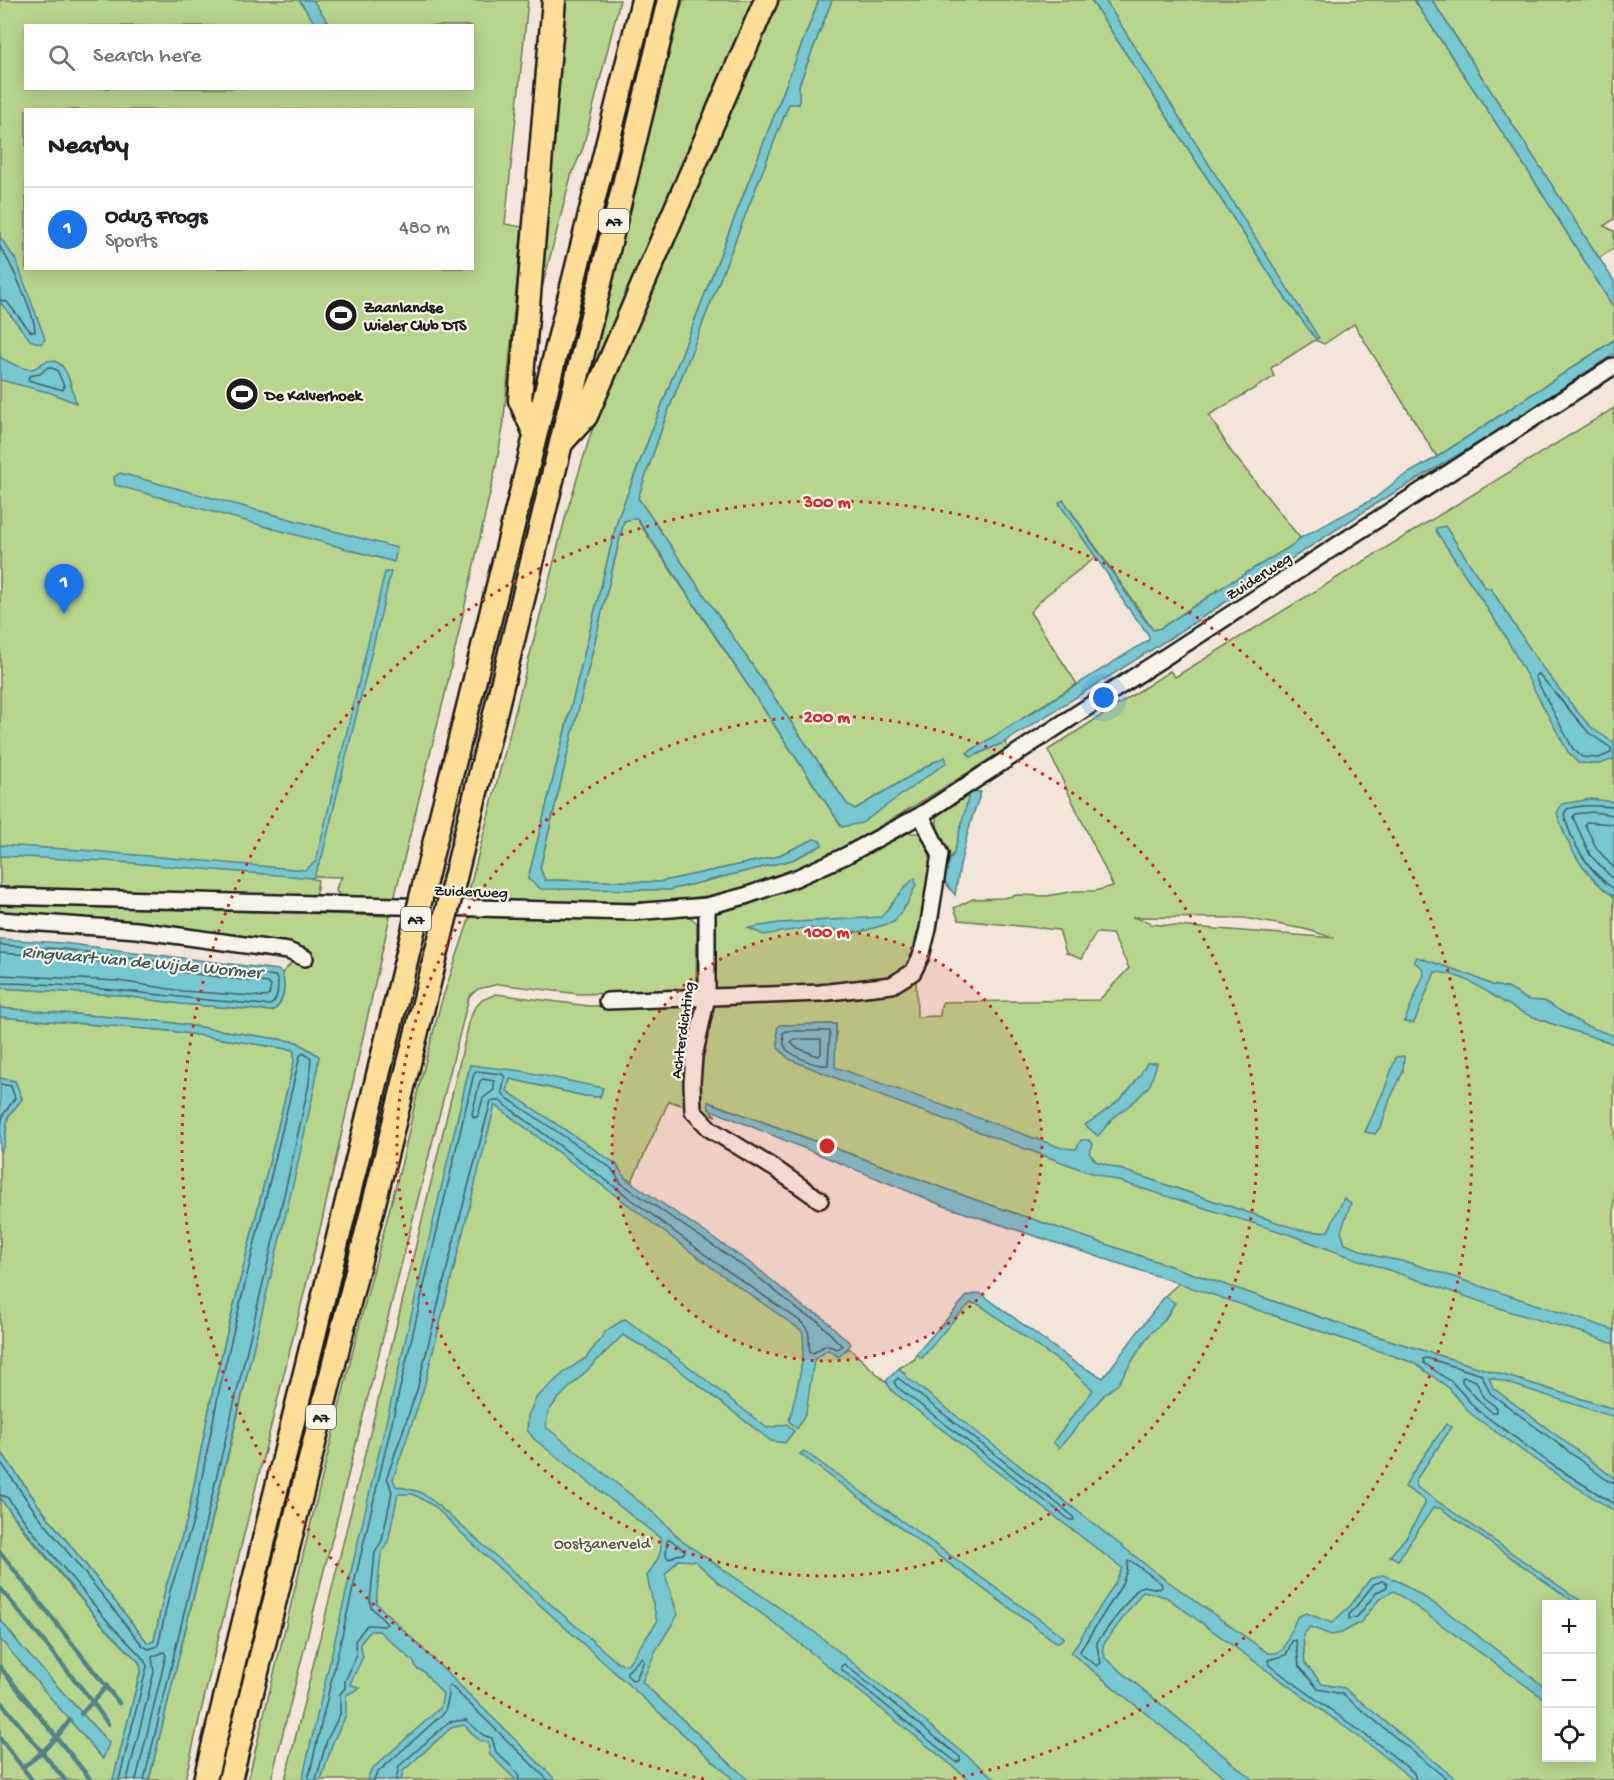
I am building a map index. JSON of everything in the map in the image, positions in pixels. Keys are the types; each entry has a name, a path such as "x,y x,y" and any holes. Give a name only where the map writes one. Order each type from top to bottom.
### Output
{"highway":[{"path":"535,434 520,400 554,0"},
{"name":"A7","path":"205,1780 643,0"},
{"name":"A7","path":"230,1780 455,879 669,0"},
{"name":"A7","path":"561,443 586,416 766,0"}],"street":[{"name":"Zuiderweg","path":"0,896 634,912 707,906 745,896 796,878 845,856 921,814 1614,366"},
{"path":"607,1001 820,993 892,985 913,972 921,956 928,929 940,854 921,814"},
{"name":"Achterdichting","path":"707,906 707,997 694,1057 693,1111 711,1129 820,1200"},
{"path":"0,920 137,930 288,951 305,958"}],"green space":[{"name":"De Kalverhoek","path":"0,0 528,0 505,224 522,227 503,428 445,694 394,899 341,897 336,891 342,877 303,876 318,880 316,893 312,898 0,893"},
{"path":"562,0 620,0 583,148 571,176 533,323"},
{"path":"683,0 759,0 582,410 632,199"},
{"path":"776,0 819,0 618,518 528,879 669,890 792,860 822,845 814,839 775,857 659,882 545,880 540,868 624,521 636,518 842,827 934,762 855,810 847,804 638,498 665,419 789,103 799,104 799,85 832,0 1091,0 1286,299 1318,338 1105,0 1414,0 1530,174 1614,308 1614,340 1437,457 1354,324 1324,344 1315,340 1271,368 1274,377 1209,415 1230,450 1300,538 1293,545 1226,585 1161,628 1153,630 1064,501 1059,503 1096,557 1045,596 1030,612 1077,684 1033,711 971,757 1005,742 1008,748 838,850 753,886 702,897 650,902 466,902 566,515 591,433 694,186"},
{"path":"1432,0 1614,0 1614,219 1604,226 1614,231 1614,248 1599,258"},
{"name":"Oostzanerveld","path":"1614,408 1614,1409 1520,1380 1614,1413 1614,1780 285,1780 474,1009 482,1000 496,994 589,1006 691,1005 878,994 900,986 916,976 917,1017 940,1016 943,1002 1099,1000 1129,968 1112,934 1096,933 1081,959 1066,953 1059,930 959,920 954,908 973,899 1017,895 1047,896 1075,891 1095,891 1113,886 1048,750 1170,671 1175,677","holes":["1132,917 1244,918 1304,929 1335,938 1150,924 1150,922","836,1024 836,1040 780,1025","470,1065 603,1088 600,1097 585,1096 510,1079 507,1091 616,1164 625,1178 632,1181 669,1101 716,1116 709,1109 709,1102 976,1200 1453,1360 1179,1283 1165,1296 1159,1312 1099,1388 980,1305 969,1300 918,1355 916,1354 915,1359 899,1368 905,1374 887,1383 849,1348 847,1350 507,1093 452,1142"]},
{"path":"961,795 969,798 954,853 948,861 937,828 938,815 943,808"},
{"path":"908,833 918,833 926,840 933,860 917,950 909,964 898,974 871,984 717,991 710,986 710,920 715,914 769,897 823,876"},
{"path":"0,904 390,916 322,1221 185,1780 149,1780 239,1410 319,1056 297,1042 160,1021 0,1008 0,988 117,995 181,1004 273,1011 280,1004 283,994 282,973 303,951 0,917"},
{"path":"689,916 697,923 696,981 695,986 687,991 579,994 499,984 478,989 469,997 271,1780 248,1780 418,1090 441,1003 470,917 611,920"},
{"path":"0,1017 171,1031 294,1050 294,1062 213,1390 187,1520 165,1590 154,1641 148,1643 39,1506 0,1450 0,1153 4,1145 8,1117 22,1099 15,1081 0,1078"},
{"path":"0,1497 25,1532 105,1628 139,1662 141,1668 113,1780 0,1780"}],"water":[{"path":"299,0 313,0 329,24 315,24"},
{"path":"819,0 832,0 799,85 799,104 789,104 665,419 638,498 847,804 855,809 934,762 945,757 947,762 862,823 842,827 637,518 624,521 540,868 545,880 659,882 775,857 814,839 821,841 822,845 792,860 669,890 541,889 528,879 618,518"},
{"path":"1091,0 1105,0 1319,338 1316,339 1286,299"},
{"path":"1414,0 1432,0 1614,281 1614,308 1530,174"},
{"path":"0,237 16,260 44,336 45,340 40,344 30,340 0,302"},
{"path":"1614,340 1614,354 1488,437 1377,503 1178,633 1005,742 971,757 967,753 1149,640 1148,634 1125,604 1059,503 1063,500 1141,615 1153,630 1161,628 1226,585 1293,545 1300,538 1375,498 1400,478 1437,457"},
{"path":"0,357 26,369 35,368 47,361 59,363 68,375 76,403 51,393 0,380"},
{"path":"120,473 397,548 394,562 115,485 114,477"},
{"path":"1445,526 1485,587 1491,589 1542,667 1593,729 1614,743 1614,759 1600,764 1578,763 1568,752 1504,634 1436,531 1436,528"},
{"path":"385,572 391,572 322,857 313,878 106,861 0,856 0,845 305,870 316,861"},
{"path":"970,791 981,792 965,843 955,895 944,881 941,881 954,853"},
{"path":"1591,799 1614,802 1614,897 1594,880 1578,860 1566,838 1557,813 1562,804"},
{"path":"915,878 916,885 907,904 894,922 860,932 805,928 764,935 748,928 779,923 881,917 901,891"},
{"name":"Ringvaart van de Wijde Wormer","path":"0,939 62,943 278,970 282,973 284,989 280,1004 273,1011 181,1004 117,995 0,988"},
{"path":"1417,957 1492,985 1508,988 1528,1000 1544,1001 1584,1025 1614,1036 1614,1044 1515,1009 1460,977 1435,972 1414,1023 1404,1022 1424,974 1422,968 1414,962"},
{"path":"0,1008 160,1021 297,1042 319,1056 295,1176 149,1780 113,1780 141,1669 139,1662 105,1628 5,1505 0,1497 0,1450 39,1506 148,1643 154,1641 165,1590 187,1520 213,1390 294,1062 294,1050 171,1031 0,1017"},
{"path":"836,1024 835,1067 1062,1148 1076,1149 1081,1140 1089,1140 1093,1145 1089,1153 1096,1161 1300,1230 1328,1231 1344,1198 1351,1203 1341,1231 1345,1244 1376,1256 1411,1263 1614,1330 1614,1344 1511,1312 1288,1234 1086,1171 878,1095 789,1059 778,1048 777,1028 780,1025"},
{"path":"1404,1056 1403,1072 1390,1099 1382,1125 1375,1134 1365,1132 1396,1057"},
{"path":"1147,1063 1157,1063 1150,1085 1136,1100 1113,1118 1098,1136 1085,1125 1128,1092"},
{"path":"470,1065 522,1071 603,1088 600,1097 585,1096 510,1079 507,1091 616,1164 625,1178 756,1267 806,1309 821,1316 851,1344 839,1357 828,1350 814,1360 806,1412 797,1429 789,1421 802,1363 802,1331 711,1267 495,1105 423,1391 393,1479 396,1486 420,1492 434,1502 618,1663 627,1665 657,1622 647,1576 660,1554 660,1538 534,1439 527,1430 528,1416 536,1398 567,1370 586,1358 607,1330 625,1319 767,1428 787,1424 794,1431 785,1443 771,1441 666,1360 623,1335 557,1400 548,1412 546,1427 655,1514 682,1541 816,1633 997,1780 970,1780 773,1622 720,1584 695,1561 678,1560 665,1575 678,1615 656,1650 642,1682 748,1780 734,1780 477,1548 434,1506 413,1494 398,1494 388,1542 381,1554 376,1603 556,1780 516,1780 490,1755 488,1742 480,1741 464,1725 451,1728 403,1771 401,1780 367,1780 371,1770 440,1708 443,1694 423,1671 417,1669 413,1661 379,1631 370,1631 360,1644 363,1657 350,1684 360,1688 346,1695 346,1715 333,1742 321,1780 302,1780"},
{"path":"0,1078 15,1081 22,1099 8,1117 4,1145 0,1153"},
{"path":"708,1102 976,1200 1373,1335 1614,1409 1614,1417 1489,1377 1493,1388 1614,1478 1614,1511 1548,1469 1471,1414 1449,1388 1414,1363 944,1206 709,1109"},
{"path":"980,1293 1074,1362 1103,1378 1165,1296 1175,1303 1164,1321 1141,1347 1118,1384 1105,1394 1059,1448 1053,1442 1093,1390 1071,1370 980,1305 971,1303 956,1317 922,1358 916,1354 967,1296"},
{"path":"899,1368 908,1378 1155,1572 1268,1653 1283,1650 1297,1617 1306,1613 1332,1623 1351,1605 1370,1579 1383,1575 1402,1583 1446,1611 1542,1685 1542,1697 1394,1591 1381,1597 1361,1622 1342,1633 1331,1635 1310,1627 1303,1635 1305,1663 1322,1684 1344,1688 1457,1780 1413,1780 1378,1751 1166,1597 1143,1591 1103,1645 1105,1658 1253,1780 1228,1780 1071,1653 1114,1585 1122,1568 892,1391 886,1381"},
{"path":"1446,1424 1452,1427 1415,1481 1417,1487 1579,1600 1571,1600 1440,1508 1433,1508 1398,1560 1390,1556 1408,1535 1425,1504 1425,1500 1405,1487"},
{"path":"804,1451 1064,1638 1057,1643 800,1454"},
{"path":"0,1619 21,1646 109,1743 103,1759 0,1639"}],"waterway":[{"path":"0,1552 119,1703"},
{"path":"0,1588 108,1724"},
{"path":"0,1667 91,1780"},
{"path":"81,1714 107,1686"},
{"path":"0,1701 65,1780"},
{"path":"22,1768 48,1746 70,1720"},
{"path":"0,1738 32,1780"}],"place":[{"name":"Zaanlandse Wieler Club DTS","path":"341,315"},
{"name":"De Kalverhoek","path":"242,394"},
{"name":"Oduz Frogs","path":"64,614"}]}
